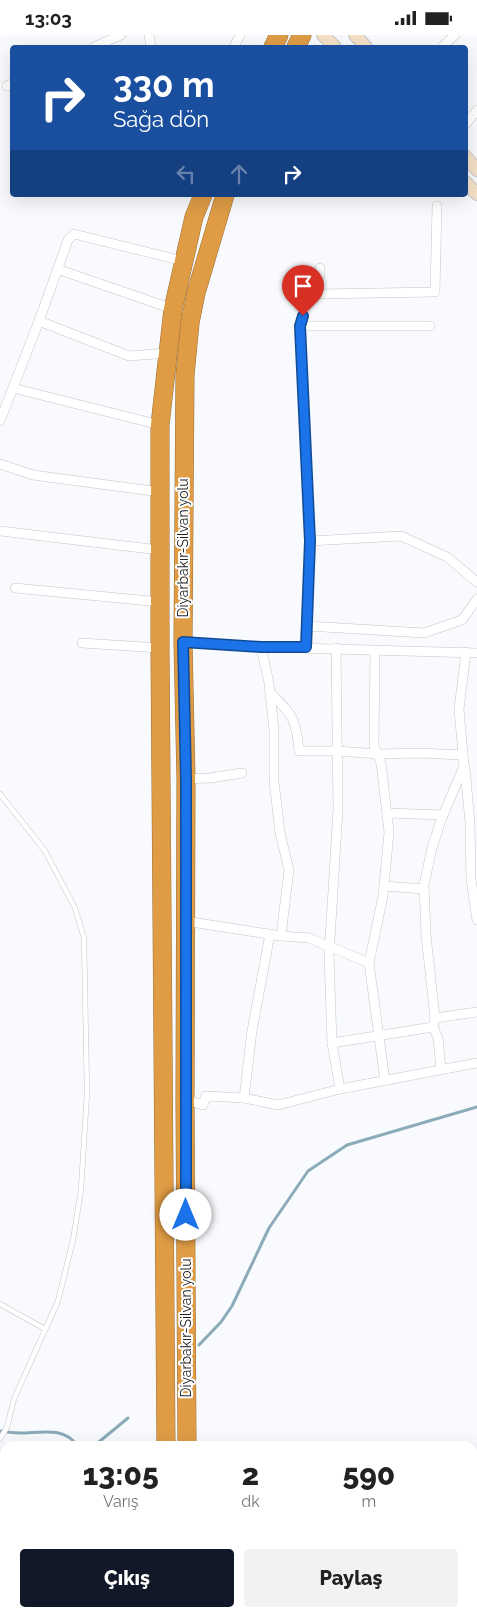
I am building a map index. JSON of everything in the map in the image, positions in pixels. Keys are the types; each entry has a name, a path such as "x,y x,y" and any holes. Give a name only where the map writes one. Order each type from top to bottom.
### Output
{"highway":[{"name":"Diyarbakır-Silvan yolu","path":"166,1441 159,550 160,425 173,309 194,217 202,197"},
{"name":"Diyarbakır-Silvan yolu","path":"187,1441 186,779 183,642 185,375 190,323 196,293 224,197"}],"street":[{"path":"106,42 121,35"},
{"path":"323,35 334,45"},
{"path":"355,35 364,45"},
{"path":"444,45 455,35"},
{"path":"468,121 477,110"},
{"path":"468,160 477,170"},
{"path":"468,185 477,194"},
{"path":"318,294 435,292 437,206"},
{"path":"0,421 68,240 74,234 183,261"},
{"path":"306,647 310,541 300,326 306,306 318,294 320,268"},
{"path":"57,269 173,309"},
{"path":"39,321 130,356 168,353"},
{"path":"300,326 430,326"},
{"path":"13,388 160,425"},
{"path":"0,465 33,475 160,493"},
{"path":"0,531 159,550"},
{"path":"310,541 401,536 447,557 477,582"},
{"path":"14,588 160,602"},
{"path":"307,626 424,633 462,620 477,599"},
{"path":"183,642 261,647 477,653"},
{"path":"82,643 160,649"},
{"path":"261,647 270,692 274,730 274,781 280,833 289,870 280,936"},
{"path":"336,648 338,810 329,946 332,1043 340,1089"},
{"path":"375,649 374,746 382,763 390,832 384,886 369,963 385,1081"},
{"path":"466,652 459,709 464,766 472,801 470,823 471,879 477,920"},
{"path":"270,692 290,713 297,728 299,751 464,755"},
{"path":"441,1070 438,1038 433,1027 434,1018 426,935 424,889 432,848 443,815 464,766"},
{"path":"186,779 210,778 242,773"},
{"path":"387,813 443,815"},
{"path":"384,886 424,889"},
{"path":"185,921 280,936 309,938 369,963"},
{"path":"244,1099 252,1031 270,934"},
{"path":"434,1018 477,1012"},
{"path":"332,1043 433,1027"},
{"path":"185,1099 203,1105 206,1096 244,1099 278,1105 340,1089 477,1063"}],"lane":[{"path":"0,794 45,851 75,908 84,938 87,1093 81,1190 73,1241 58,1301 14,1399 7,1427 0,1439"},
{"path":"0,1303 45,1329"}],"waterway":[{"path":"199,1345 221,1322 232,1306 269,1228 308,1171 347,1145 477,1107"},
{"path":"100,1441 128,1418"},
{"path":"0,1431 17,1433 52,1432 66,1436 73,1441"}],"route":[{"path":"186,1215 186,779 183,642 261,647 306,647 310,541 300,326 303,316"}]}
